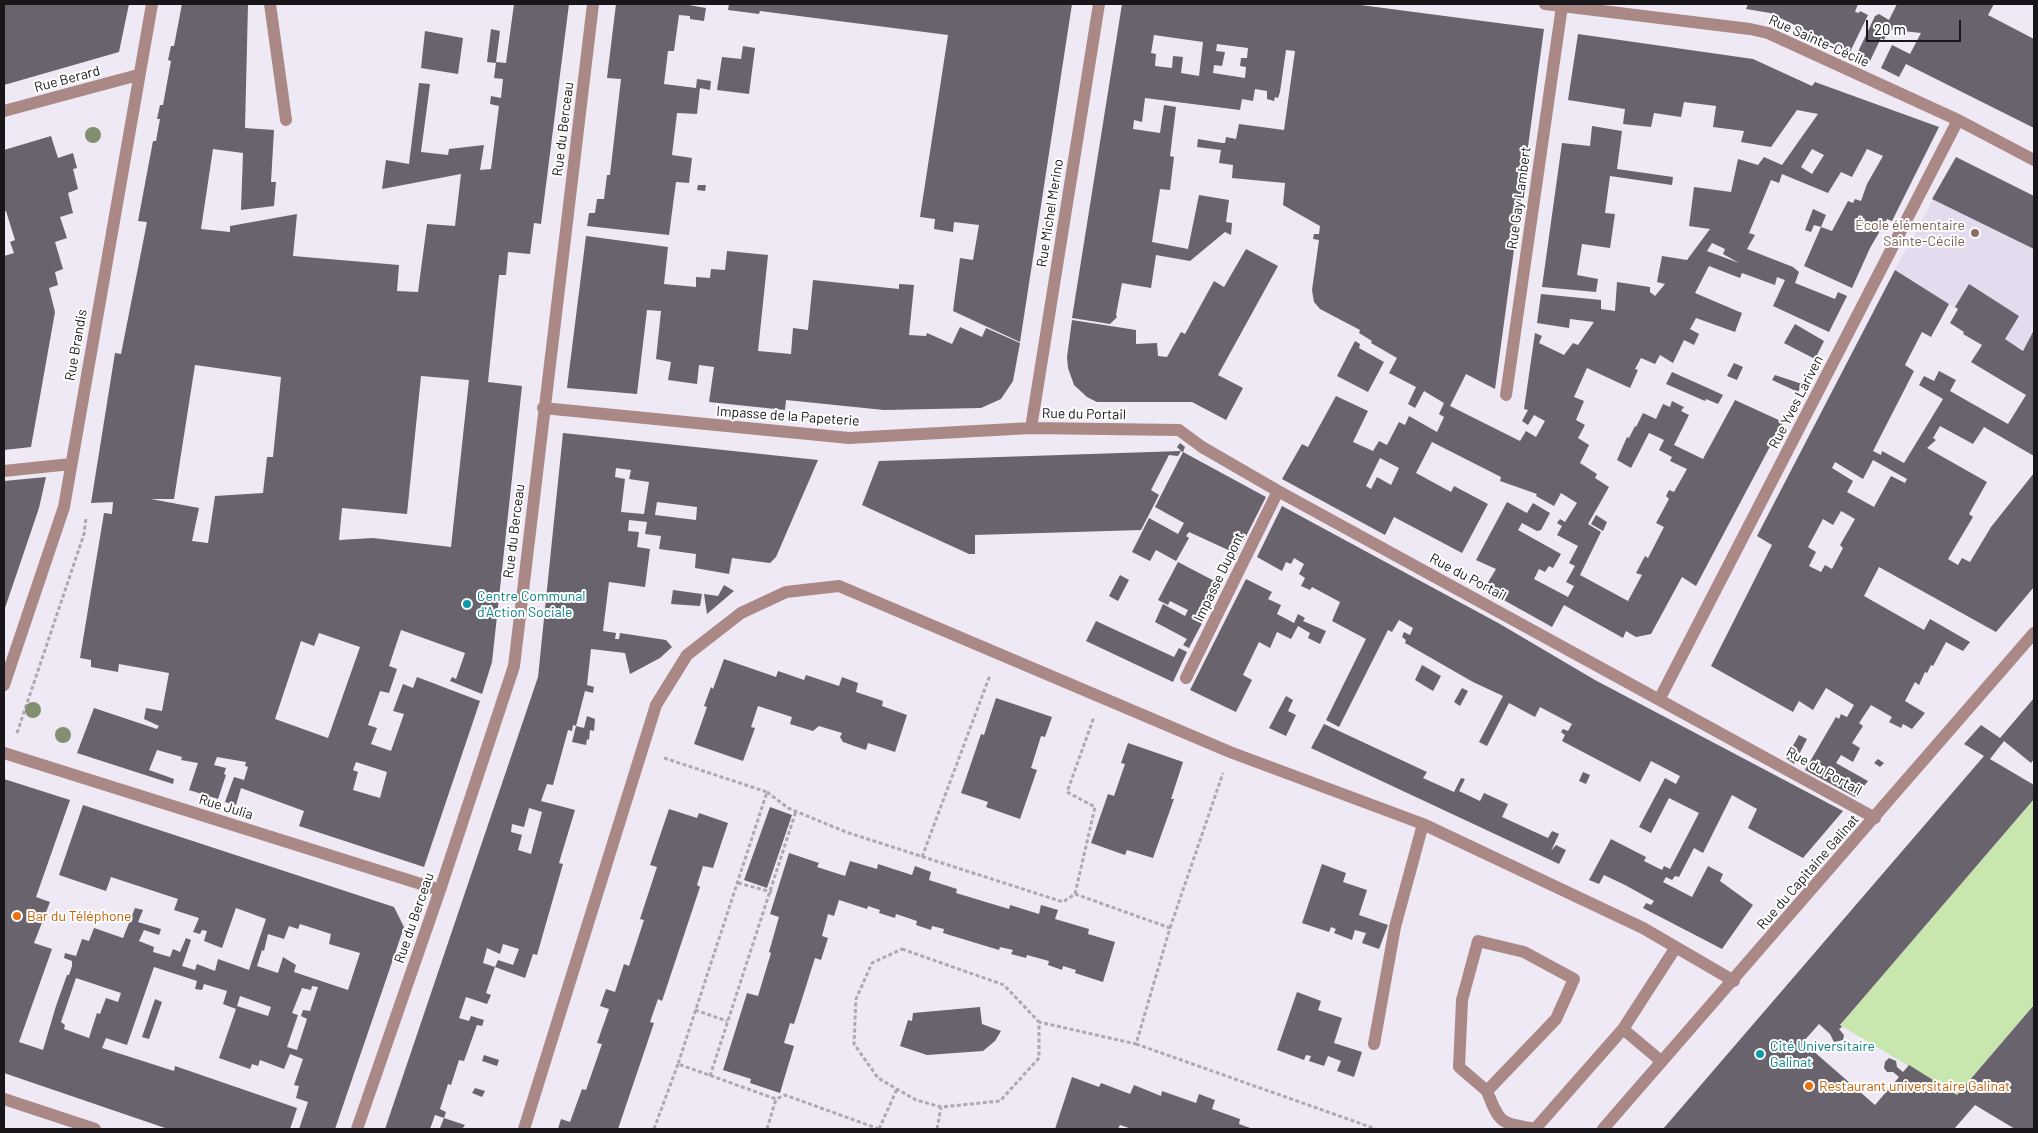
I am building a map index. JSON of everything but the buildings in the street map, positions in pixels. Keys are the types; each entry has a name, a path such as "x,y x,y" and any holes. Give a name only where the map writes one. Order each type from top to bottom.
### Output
{"street":[{"name":"Rue Brandis","path":"4,686 64,507 138,75 152,4"},
{"path":"270,4 286,120"},
{"name":"Rue du Berceau","path":"357,1129 440,890 514,666 543,408 593,4"},
{"name":"Rue Michel Merino","path":"1031,428 1099,4"},
{"name":"Rue Sainte-Cécile","path":"1545,4 1627,9 1768,33 1958,120 2034,160"},
{"name":"Rue Gay Lambert","path":"1506,395 1562,6"},
{"name":"Rue Berard","path":"4,111 138,75"},
{"name":"Rue Yves Lariven","path":"1660,698 1958,120"},
{"name":"Impasse de la Papeterie","path":"543,408 849,438 1031,428"},
{"name":"Rue du Portail","path":"1031,428 1179,430 1202,447 1278,490 1660,698 1875,818"},
{"path":"4,471 71,464"},
{"name":"Impasse Dupont","path":"1186,678 1278,490"},
{"path":"524,1129 656,705 687,655 741,613 786,592 839,586 1230,752 1423,824 1643,928 1734,981"},
{"name":"Rue du Capitaine Galinat","path":"1603,1129 1661,1061 1734,981 2034,633"},
{"name":"Rue Julia","path":"4,753 440,890"},
{"path":"1374,1044 1394,927 1423,824"},
{"path":"1487,1091 1556,1019 1574,979 1524,952 1478,941 1462,1000 1459,1066 1487,1091 1499,1119 1506,1123 1536,1129 1623,1029 1676,947"},
{"path":"1623,1029 1661,1061"},
{"path":"4,1099 94,1129"}],"path":[{"path":"922,857 998,653"},
{"path":"642,750 768,792 788,808 846,832 1063,902 1075,894 1095,807 1067,792 1101,697"},
{"path":"1136,1044 1170,928 1230,752"},
{"path":"654,1129 678,1064 768,792"},
{"path":"710,1076 772,892 796,811"},
{"path":"738,883 772,892"},
{"path":"1075,894 1170,928"},
{"path":"1038,1022 1039,1058 1000,1102 941,1107 916,1100 878,1078 854,1044 856,1000 872,963 902,949 1004,985 1038,1022 1136,1044 1376,1129"},
{"path":"695,1010 727,1021"},
{"path":"678,1064 776,1099 785,1095 879,1129 897,1089"},
{"path":"767,1129 776,1099"},
{"path":"937,1129 941,1107"}],"shaded area":[{"name":"École élémentaire Sainte-Cécile","path":"1956,157 2034,196 2034,357 1895,270"}],"green space":[{"path":"2034,799 2034,1005 1957,1095 1840,1025"}],"place":[{"name":"École élémentaire Sainte-Cécile","path":"1975,233"},
{"name":"Centre Communal d'Action Sociale","path":"467,604"},
{"name":"Bar du Téléphone","path":"17,916"},
{"name":"Cité Universitaire Galinat","path":"1760,1054"},
{"name":"Restaurant universitaire Galinat","path":"1809,1086"}]}
